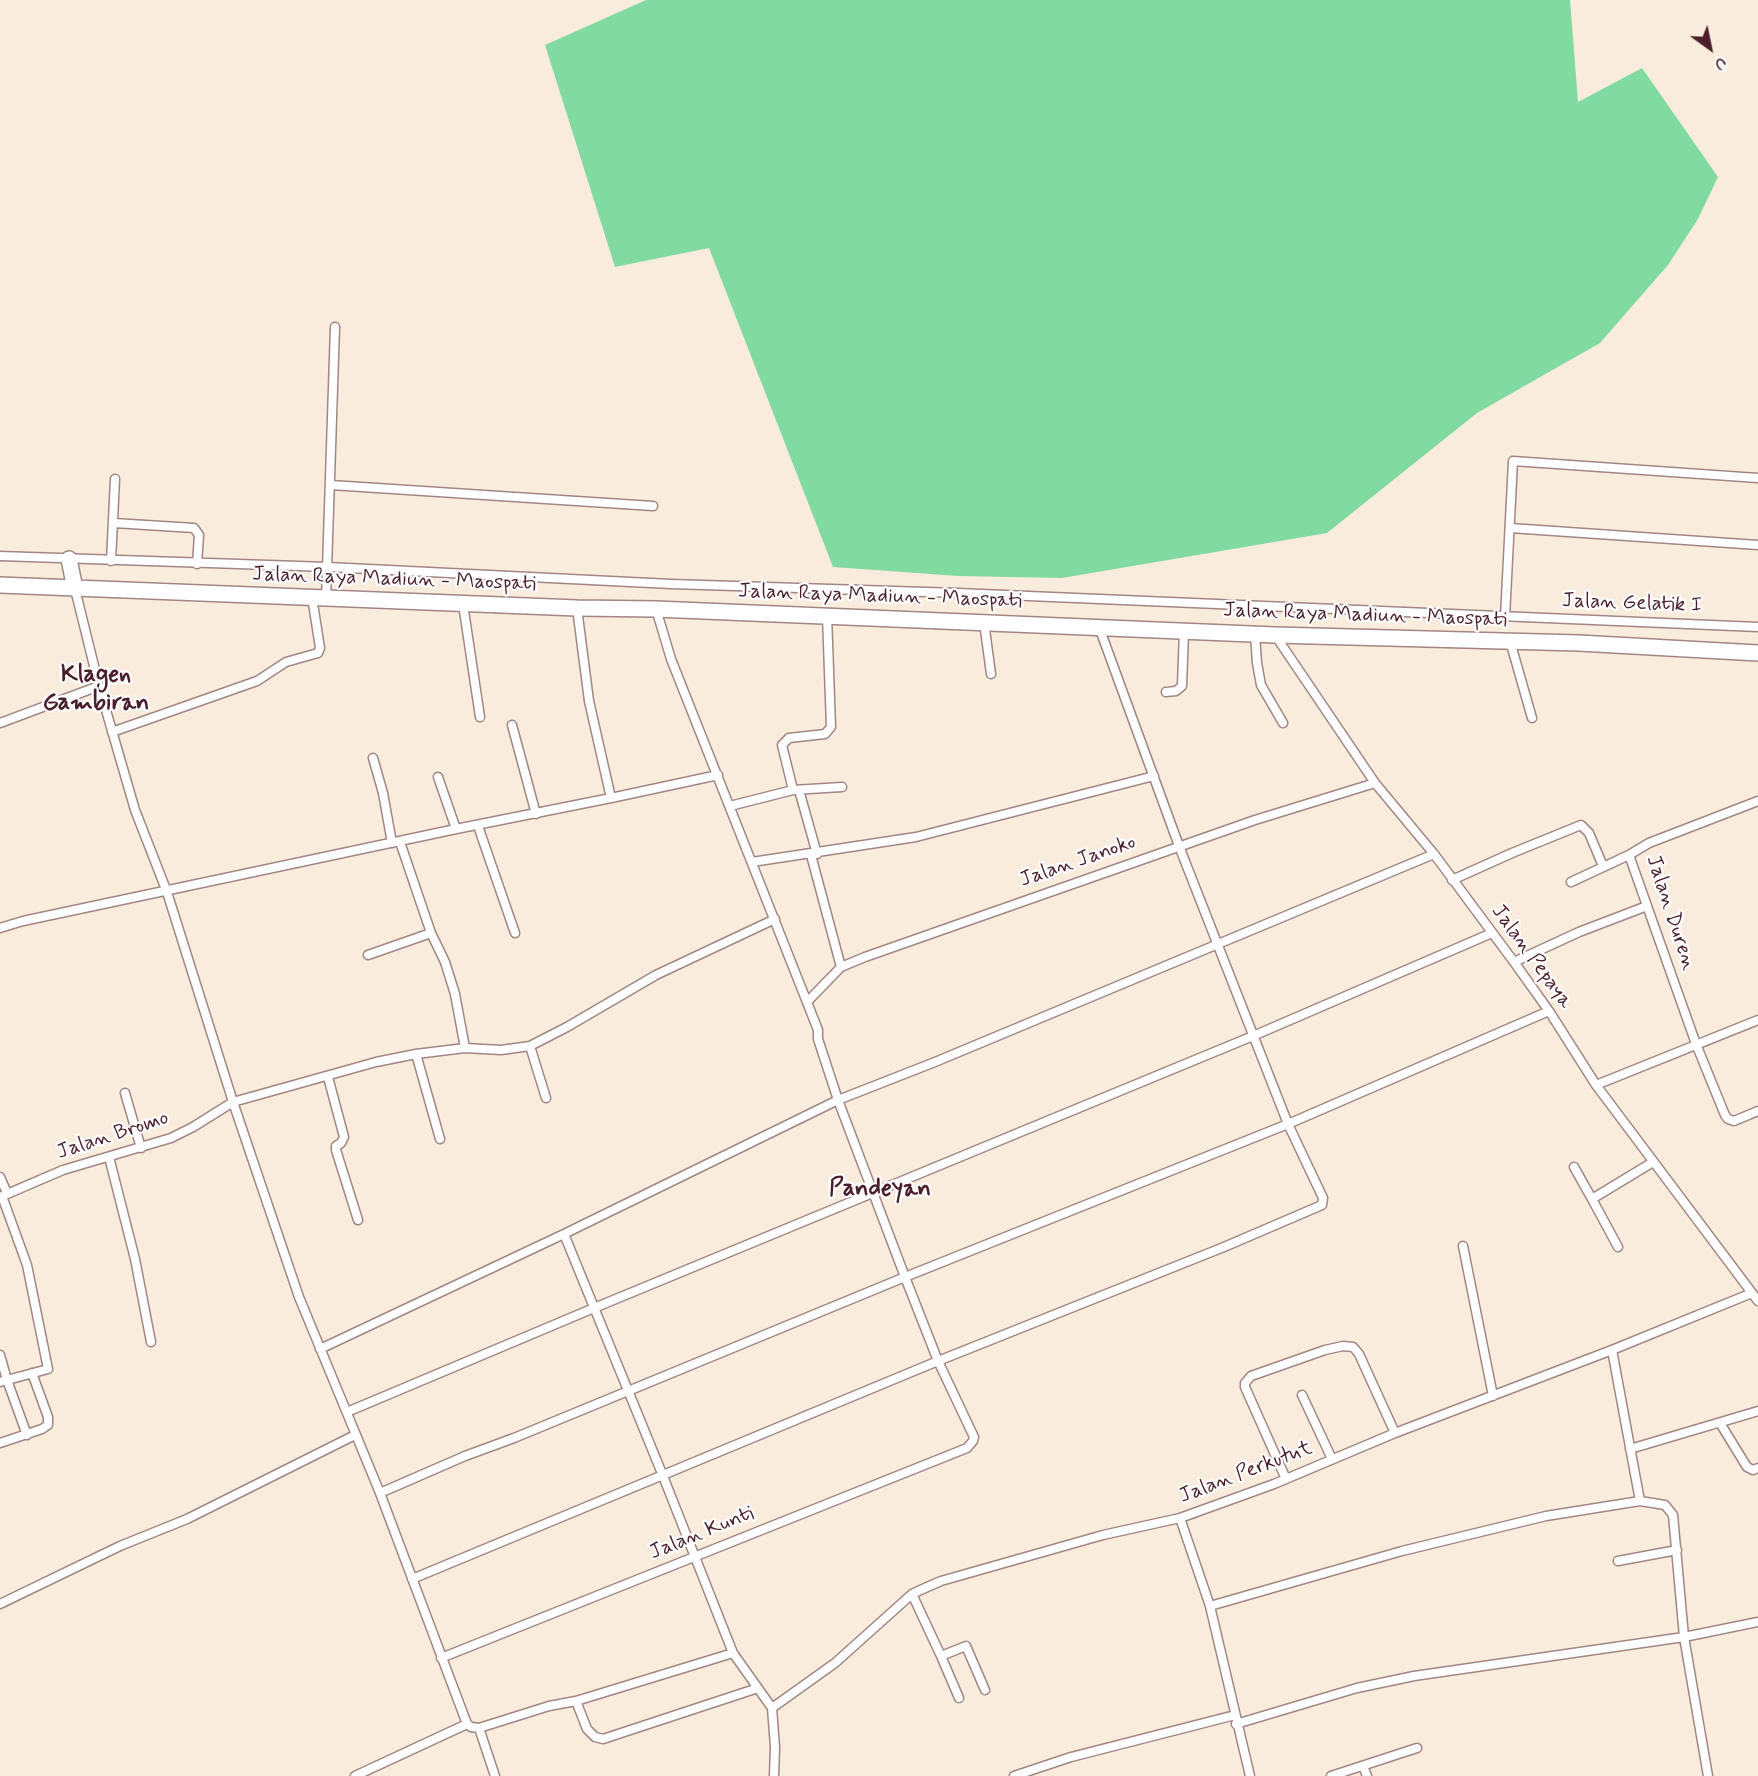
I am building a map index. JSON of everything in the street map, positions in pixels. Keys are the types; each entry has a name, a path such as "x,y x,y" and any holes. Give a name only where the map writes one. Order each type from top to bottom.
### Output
{"highway":[{"path":"69,559 75,589"},
{"name":"Jalan Raya Madiun - Maospati","path":"0,585 463,604 827,615 1275,635 1510,641 1758,653"}],"street":[{"path":"112,732 257,681 286,662 318,653 320,648 319,598 328,567 335,327"},
{"path":"1505,617 1513,461 1758,478"},
{"path":"111,561 116,479"},
{"path":"331,485 653,506"},
{"path":"114,523 194,528 199,535 197,564"},
{"path":"1510,528 1758,545"},
{"name":"Jalan Gelatik I","path":"0,556 328,567 659,583 957,593 1758,627"},
{"path":"75,589 99,686 135,810 167,892 233,1102 298,1297 380,1493 467,1724"},
{"path":"463,604 480,717"},
{"path":"577,608 589,701 611,798"},
{"path":"656,609 671,659 807,1002 838,1100 938,1361"},
{"path":"827,615 831,727 825,734 789,738 782,746 814,854 841,967"},
{"path":"984,622 991,674"},
{"path":"412,1579 1322,1205 1324,1202 1321,1191 1288,1124 1179,846 1099,627"},
{"path":"1166,692 1176,691 1182,686 1184,631"},
{"path":"1255,634 1261,685 1283,723"},
{"name":"Jalan Pepaya","path":"1275,635 1375,783 1434,854 1514,962 1549,1011 1596,1085 1755,1297"},
{"path":"1510,641 1532,718"},
{"path":"0,723 99,686"},
{"path":"512,725 536,814"},
{"path":"373,758 396,842 431,933 445,962 455,994 465,1048"},
{"path":"0,928 23,921 717,775"},
{"path":"752,862 916,837 1154,776"},
{"path":"438,777 456,829"},
{"name":"Jalan Janoko","path":"807,1002 841,967 856,960 1255,820 1375,783"},
{"path":"730,806 796,790 842,787"},
{"name":"Jalan Duren","path":"1758,801 1649,843 1629,855 1696,1044 1728,1119 1734,1120 1758,1111"},
{"path":"1452,880 1581,825 1589,832 1603,866"},
{"path":"478,826 515,933"},
{"path":"320,1349 564,1234 838,1100 935,1062 1434,854"},
{"path":"1571,882 1629,855"},
{"path":"1514,962 1580,932 1647,906"},
{"path":"546,1098 530,1046 656,975 775,919"},
{"path":"368,955 431,933"},
{"path":"347,1412 1253,1036 1492,933"},
{"path":"380,1493 465,1456 628,1392 905,1277 1288,1124 1549,1011"},
{"path":"1596,1085 1758,1020"},
{"name":"Jalan Bromo","path":"3,1195 63,1170 171,1138 194,1127 233,1102 376,1062 416,1054 465,1048 513,1050 530,1046"},
{"path":"416,1054 440,1138"},
{"path":"328,1077 344,1137 343,1141 336,1146 336,1150 358,1220"},
{"path":"125,1093 141,1148"},
{"path":"109,1157 135,1259 151,1342"},
{"path":"1592,1199 1653,1162"},
{"path":"1574,1167 1617,1248"},
{"path":"0,1177 3,1195 27,1265 48,1369 3,1381"},
{"path":"564,1234 733,1653 772,1708 775,1747 774,1776"},
{"path":"1463,1246 1493,1396"},
{"name":"Jalan Perkutut","path":"772,1708 835,1663 912,1594 941,1581 1103,1536 1180,1518 1286,1479 1395,1433 1755,1297"},
{"path":"1286,1479 1245,1387 1245,1383 1251,1376 1325,1350 1343,1346 1353,1347 1359,1354 1395,1433"},
{"path":"1612,1350 1640,1501"},
{"path":"0,1355 3,1381 27,1435"},
{"name":"Jalan Kunti","path":"441,1658 967,1448 974,1437 938,1361"},
{"path":"0,1443 44,1428 49,1422 32,1373"},
{"path":"1302,1395 1332,1459"},
{"path":"1630,1449 1758,1411"},
{"path":"1720,1423 1747,1467 1753,1470 1758,1468"},
{"path":"0,1604 120,1546 187,1519 356,1435"},
{"path":"1210,1606 1402,1551 1546,1516 1640,1501 1661,1504 1670,1510 1677,1550 1684,1637 1708,1776"},
{"path":"1180,1518 1210,1606 1250,1776"},
{"path":"1618,1561 1677,1550"},
{"path":"912,1594 959,1698"},
{"path":"1014,1776 1071,1757 1236,1720 1357,1688 1414,1676 1684,1637 1758,1622"},
{"path":"941,1656 966,1646 985,1690"},
{"path":"355,1776 467,1724 479,1728 733,1653"},
{"path":"576,1701 587,1729 595,1737 603,1739 758,1688"},
{"path":"479,1728 495,1776"},
{"path":"1331,1776 1417,1748"},
{"path":"1363,1766 1367,1776"}],"green space":[{"path":"646,0 1570,0 1578,102 1642,68 1718,177 1698,219 1668,265 1600,343 1477,413 1327,533 1062,578 958,576 833,567 709,248 615,267 545,45"}],"district":[{"name":"Klagen Gambiran","path":"96,690"},
{"name":"Pandeyan","path":"880,1190"}]}
